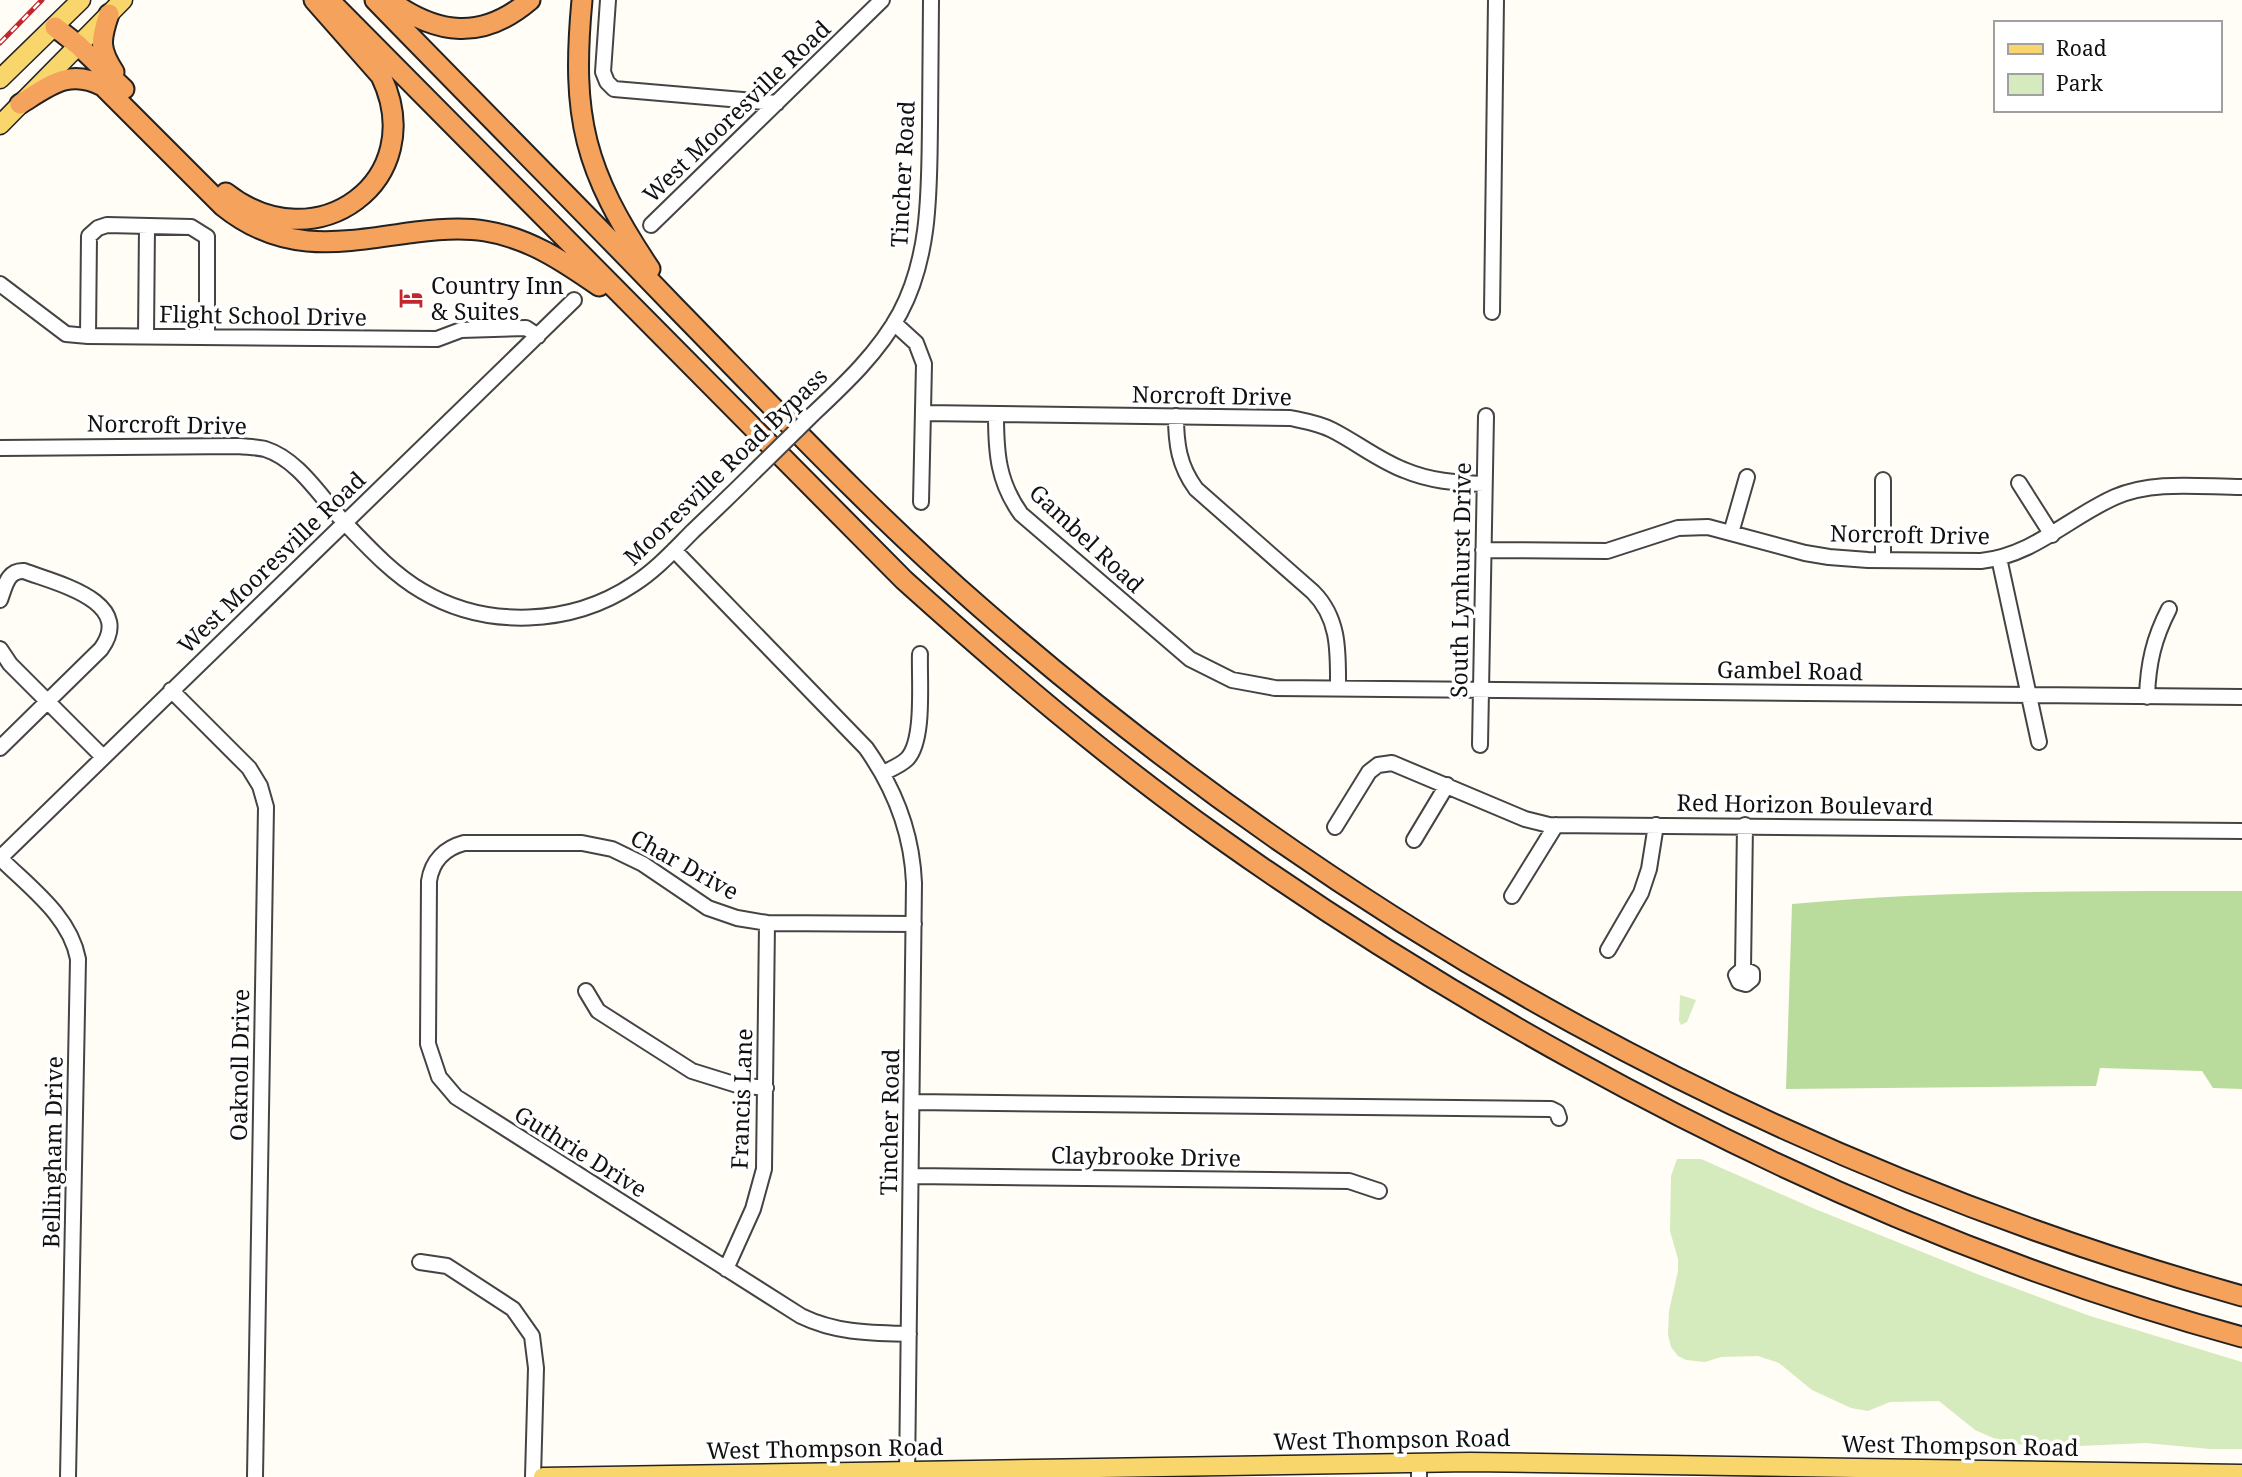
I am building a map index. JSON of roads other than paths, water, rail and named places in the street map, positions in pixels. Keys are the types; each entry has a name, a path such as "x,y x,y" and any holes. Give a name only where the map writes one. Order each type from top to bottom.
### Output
{"highway":[{"path":"55,27 128,94 216,184 245,207 271,217 314,219 347,207 372,184 388,155 393,128 391,102 381,76 314,0"},
{"path":"329,0 914,589 1082,734 1203,826 1350,926 1489,1012 1633,1093 1790,1171 1915,1226 2077,1287 2242,1337"},
{"path":"376,0 875,510 977,604 1103,711 1233,810 1300,857 1436,945 1601,1039 1812,1142 2003,1220 2242,1296"},
{"path":"389,0 424,22 464,29 496,22 530,0"},
{"path":"582,0 577,77 590,157 620,222 676,307"},
{"path":"116,7 103,38 103,52 128,94"},
{"path":"75,48 103,86 223,206 256,228 294,240 320,243 453,229 499,234 529,243 555,256 637,312"},
{"path":"20,104 55,83 69,78 89,80 103,86"}],"main road":[{"path":"0,79 81,0"},
{"path":"0,125 116,7"},
{"name":"West Thompson Road","path":"543,1477 1419,1470 2242,1474"}],"street":[{"path":"608,0 603,72 614,89 777,103"},
{"name":"West Mooresville Road","path":"651,225 882,0"},
{"name":"Tincher Road","path":"894,323 914,282 926,223 931,0"},
{"path":"1492,312 1496,0"},
{"path":"88,336 89,236 98,228 107,225 191,227 207,237 207,336"},
{"path":"146,336 147,226"},
{"name":"Flight School Drive","path":"0,284 66,334 342,340 437,339 461,330 526,328 538,336"},
{"name":"West Mooresville Road","path":"0,858 574,300"},
{"path":"894,323 910,335 922,355 924,368 921,502"},
{"name":"Mooresville Road Bypass","path":"345,523 401,577 423,591 466,610 497,616 539,617 590,606 632,585 674,551 865,361 894,323"},
{"name":"Norcroft Drive","path":"924,414 1281,417 1311,422 1331,429 1407,472 1445,482 1484,484"},
{"name":"Gambel Road","path":"996,415 996,453 1000,474 1007,493 1021,514 1190,659 1232,680 1275,688 2242,697"},
{"path":"1176,416 1178,454 1184,471 1196,489 1313,592 1324,605 1338,641 1338,688"},
{"name":"South Lynhurst Drive","path":"1480,745 1486,416"},
{"name":"Norcroft Drive","path":"0,447 239,446 266,450 293,466 345,523"},
{"path":"1731,533 1747,477"},
{"path":"1883,480 1883,560"},
{"path":"2019,483 2052,536"},
{"name":"Norcroft Drive","path":"1483,550 1602,552 1678,528 1708,527 1805,553 1846,559 1975,562 1999,558 2030,547 2113,498 2141,489 2242,487"},
{"name":"Tincher Road","path":"674,551 855,736 883,773 900,807 910,844 914,872 914,924 907,1474"},
{"path":"1999,558 2039,742"},
{"path":"0,600 13,573 24,570 92,597 103,608 109,632 103,646 47,702 2,741"},
{"path":"2147,697 2152,647 2169,609"},
{"path":"883,773 908,758 916,742 920,654"},
{"path":"2,656 103,757"},
{"name":"Oaknoll Drive","path":"172,690 249,768 260,786 265,807 255,1477"},
{"name":"Red Horizon Boulevard","path":"1335,827 1369,772 1380,764 1397,765 1535,823 1556,825 2242,831"},
{"path":"1414,840 1447,785"},
{"path":"1512,896 1556,825"},
{"path":"1608,950 1641,893 1649,869 1656,825"},
{"path":"1743,969 1745,825"},
{"name":"Char Drive","path":"439,857 454,846 464,843 591,844 628,856 708,908 737,918 766,923 914,924"},
{"name":"Guthrie Drive","path":"439,857 429,881 427,1031 431,1057 442,1080 456,1097 469,1108 801,1317 822,1326 856,1333 909,1334"},
{"name":"Bellingham Drive","path":"0,858 63,922 74,942 78,959 68,1477"},
{"name":"Francis Lane","path":"726,1269 753,1209 764,1170 766,923"},
{"path":"586,990 598,1011 692,1071 737,1085 766,1088"},
{"path":"912,1102 1539,1109 1554,1110 1559,1118"},
{"name":"Claybrooke Drive","path":"912,1176 1349,1181 1379,1191"},
{"path":"420,1262 447,1266 513,1309 532,1336 536,1368 533,1477"}],"railway":[{"path":"0,43 42,0"}],"place":[{"name":"Country Inn & Suites","path":"411,298"}]}
